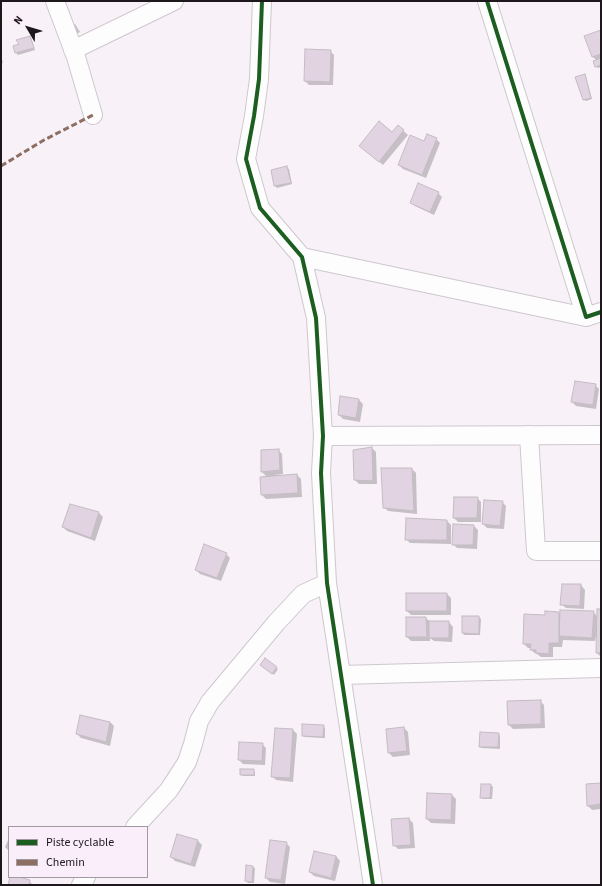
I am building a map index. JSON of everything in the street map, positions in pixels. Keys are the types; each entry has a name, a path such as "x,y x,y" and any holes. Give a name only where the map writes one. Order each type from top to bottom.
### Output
{"street":[{"path":"55,1 74,50 93,115"},
{"path":"74,50 174,1"},
{"path":"262,1 259,79 246,159 260,208 302,256 316,318 323,436 321,473 327,582 373,885"},
{"path":"488,1 594,315"},
{"path":"302,256 594,315"},
{"path":"529,435 536,551 601,552"},
{"path":"323,436 601,435"},
{"path":"136,826 169,790 187,762 199,721 210,702 276,622 303,594 327,582"},
{"path":"341,674 601,668"}],"building":[{"path":"601,30 601,54 592,57 584,36"},
{"path":"30,36 34,48 15,53 13,46 19,44 16,40"},
{"path":"305,49 331,50 330,82 304,81"},
{"path":"601,58 601,65 595,67 593,61"},
{"path":"585,74 591,98 583,100 575,77"},
{"path":"379,121 392,132 398,125 404,130 379,162 359,146"},
{"path":"427,134 437,138 422,175 398,165 410,135 424,141"},
{"path":"287,166 291,183 274,186 271,170"},
{"path":"418,183 439,192 430,212 410,203"},
{"path":"575,381 596,384 593,405 571,402"},
{"path":"340,396 359,399 356,418 338,415"},
{"path":"372,447 373,481 354,480 353,450"},
{"path":"279,449 280,470 261,472 261,450"},
{"path":"381,468 412,468 414,511 383,508"},
{"path":"297,474 298,493 261,495 260,477"},
{"path":"454,497 478,497 477,518 453,518"},
{"path":"484,500 503,501 500,526 482,524"},
{"path":"70,504 99,512 91,538 62,527"},
{"path":"406,518 447,520 447,540 405,540"},
{"path":"453,524 474,525 473,545 452,545"},
{"path":"204,544 227,553 217,578 195,570"},
{"path":"562,584 581,584 580,606 560,605"},
{"path":"406,593 447,593 447,611 406,611"},
{"path":"597,609 601,609 601,653 596,653"},
{"path":"560,610 594,611 592,638 559,636"},
{"path":"545,611 559,612 559,643 549,643 549,654 536,653 536,650 530,650 531,644 523,644 524,614 545,615"},
{"path":"462,616 479,616 479,634 462,633"},
{"path":"406,617 426,617 427,637 406,637"},
{"path":"429,621 449,621 449,638 429,638"},
{"path":"265,658 277,667 272,674 260,665"},
{"path":"541,700 541,724 508,725 507,701"},
{"path":"80,715 110,722 106,742 76,734"},
{"path":"302,724 324,725 323,737 302,736"},
{"path":"404,727 407,751 388,753 386,729"},
{"path":"275,728 293,729 290,778 271,777"},
{"path":"480,732 499,733 498,747 479,747"},
{"path":"239,742 263,743 262,761 238,760"},
{"path":"240,769 254,769 254,775 240,775"},
{"path":"601,783 601,804 587,806 586,784"},
{"path":"481,784 491,784 490,798 480,798"},
{"path":"427,793 452,794 451,820 426,819"},
{"path":"409,818 411,845 393,846 391,819"},
{"path":"177,834 198,840 191,864 170,857"},
{"path":"270,840 287,842 281,880 265,878"},
{"path":"314,851 336,856 331,878 309,872"},
{"path":"246,865 253,866 252,882 245,881"},
{"path":"10,878 23,878 30,880 29,885 8,885"}],"marked path":[{"path":"1,166 44,140 93,115"}],"cycle path":[{"path":"262,1 259,79 246,159 260,208 302,257 316,318 323,436 321,473 327,583 373,885"},
{"path":"487,1 586,317 601,312"}]}
